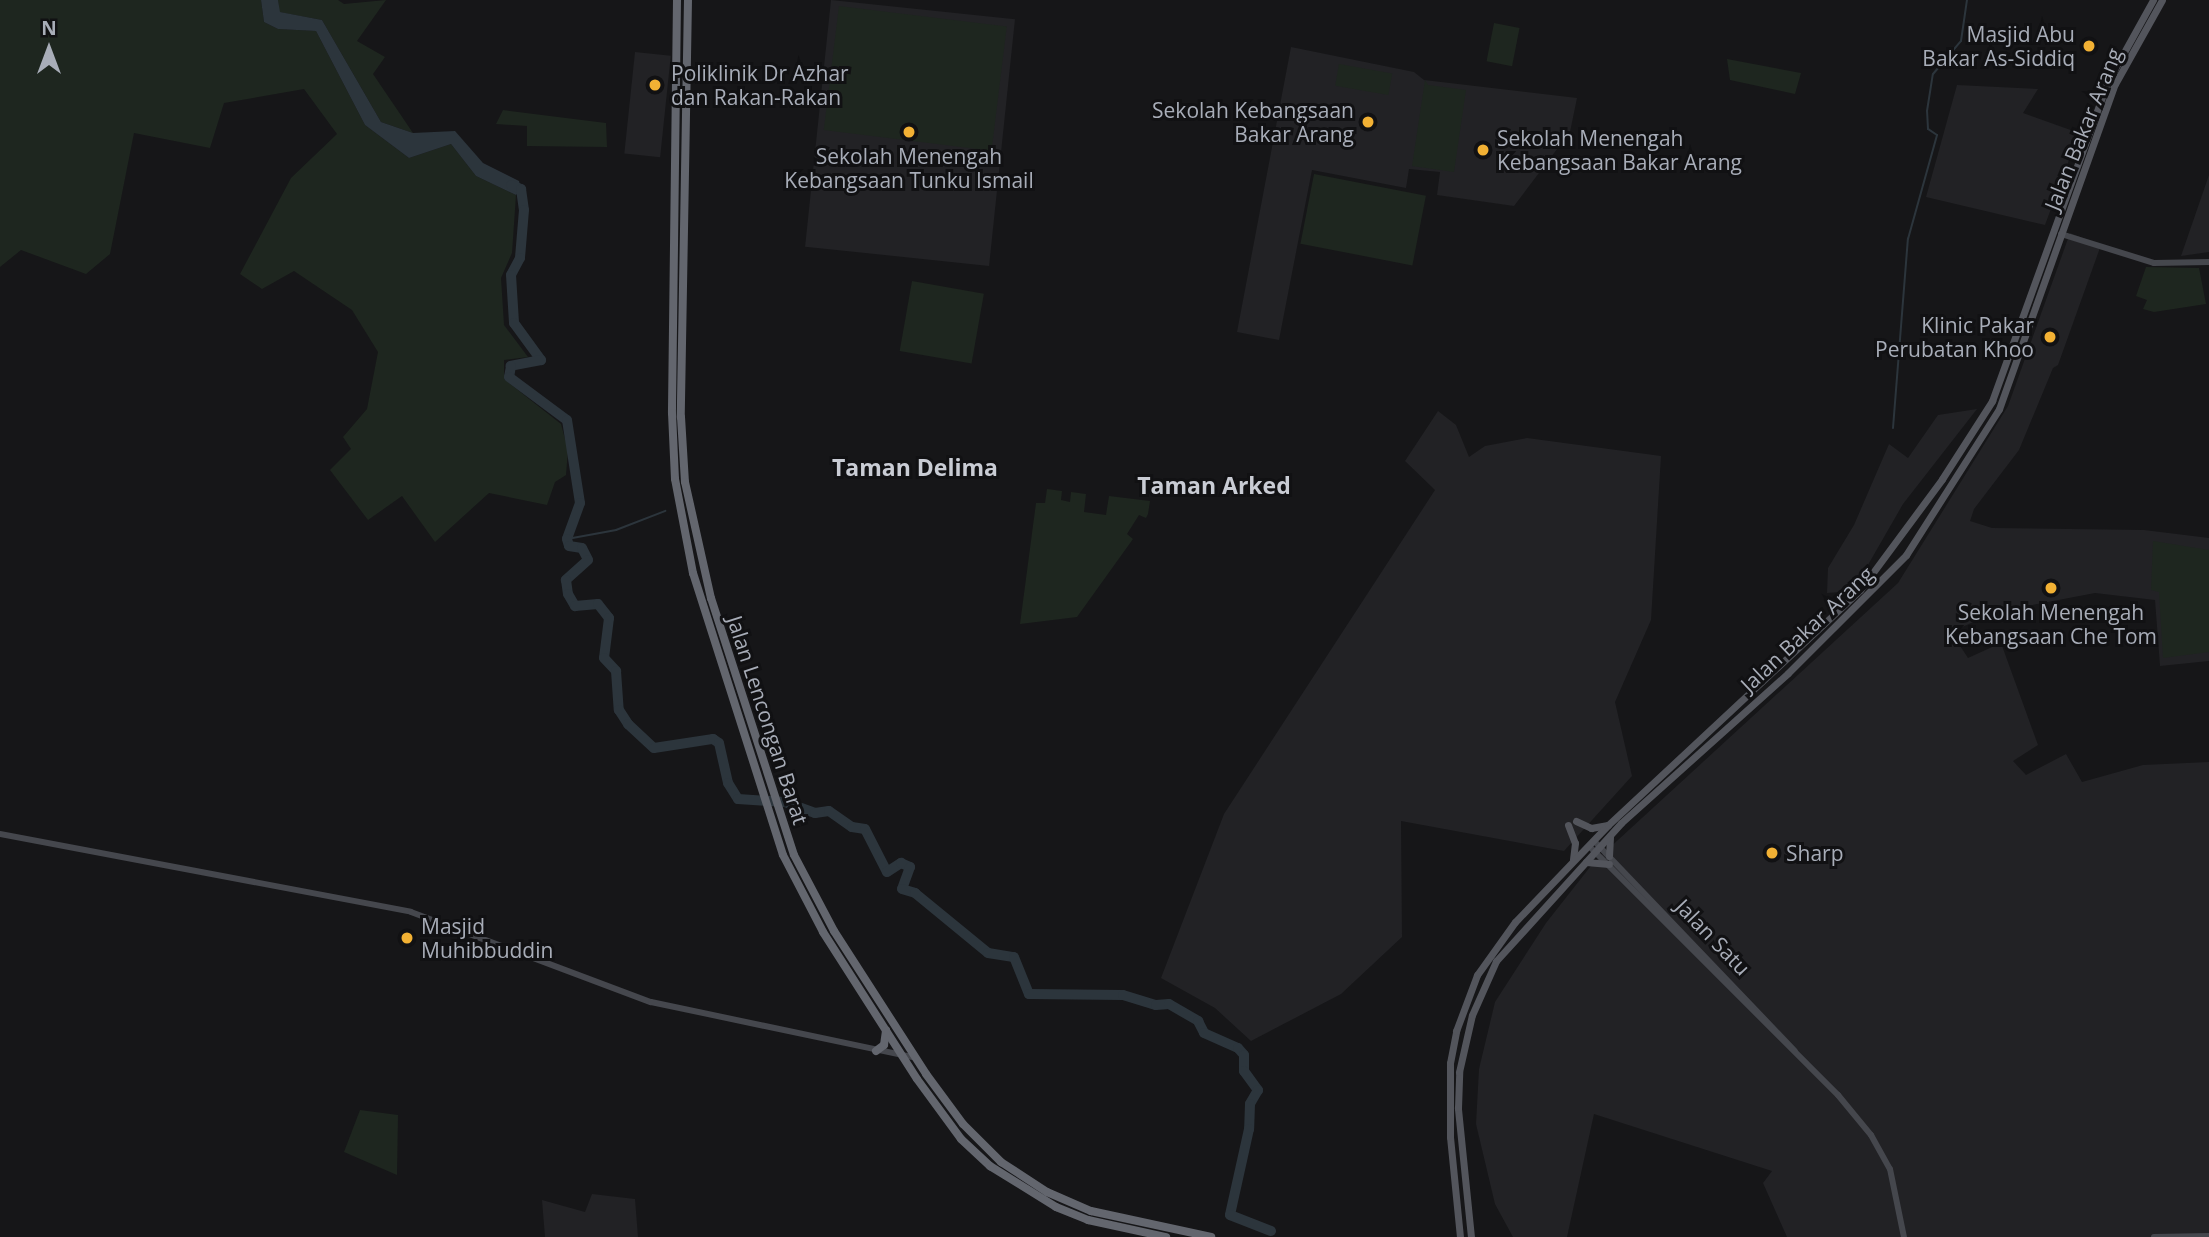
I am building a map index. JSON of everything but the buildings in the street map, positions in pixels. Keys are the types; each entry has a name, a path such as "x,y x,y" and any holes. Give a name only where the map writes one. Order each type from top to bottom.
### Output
{"highway":[{"name":"Jalan Lencongan Barat","path":"677,0 672,448 691,562 771,821 810,910 943,1118 1000,1173 1056,1207 1088,1220 1166,1237"},
{"name":"Jalan Lencongan Barat","path":"688,0 681,417 685,482 707,586 780,818 821,909 916,1058 963,1124 1025,1179 1091,1211 1211,1237"},
{"path":"876,1051 884,1045 886,1029"}],"main road":[{"name":"Jalan Bakar Arang","path":"1471,1237 1458,1108 1465,1038 1496,961 1586,862 1608,825 1860,590 1885,561 1962,449 1999,384 2107,83 2153,0"},
{"name":"Jalan Bakar Arang","path":"1460,1237 1448,1091 1456,1031 1489,957 1573,861 1611,835 1886,580 1972,455 2004,396 2115,84 2162,0"},
{"path":"2061,234 2154,262 2209,262"},
{"path":"1962,449 1972,455"},
{"path":"1573,861 1575,843 1572,823 1591,828 1608,825"},
{"path":"0,834 411,912 651,1002 916,1058"},
{"path":"1586,862 1609,860 1611,835"},
{"name":"Jalan Satu","path":"1594,846 1842,1100 1886,1158 1904,1237"},
{"path":"2154,1237 2209,1236"}],"shaded area":[{"path":"0,0 261,0 264,22 278,29 316,31 365,125 409,158 451,144 476,176 516,195 512,253 501,278 504,325 528,357 504,360 504,379 561,424 568,450 566,475 555,482 547,505 489,493 435,542 402,496 368,520 330,470 351,449 343,437 367,409 378,352 352,310 294,271 262,289 240,274 291,178 337,134 304,89 224,103 210,148 134,133 110,254 86,274 21,250 0,267"},
{"path":"261,0 278,0 280,12 322,20 381,122 413,133 455,131 483,163 519,181 521,189 516,195 476,176 451,144 409,158 365,125 316,31 278,29 264,22"},
{"path":"278,0 338,0 344,4 386,0 357,41 385,57 373,74 413,133 381,122 322,20 279,12"},
{"name":"Sekolah Menengah Kebangsaan Tunku Ismail","path":"831,0 1015,19 989,266 805,247"},
{"path":"839,6 1007,27 992,151 824,130"},
{"path":"1494,23 1520,28 1512,66 1487,61"},
{"path":"1291,47 1414,72 1424,80 1577,98 1570,132 1514,206 1437,195 1440,172 1409,169 1406,188 1312,170 1279,340 1237,332"},
{"path":"635,52 671,56 660,157 624,153"},
{"path":"1727,59 1801,73 1795,94 1730,80"},
{"path":"1339,64 1392,73 1388,95 1335,86"},
{"path":"1425,80 1428,85 1466,90 1454,172 1412,166"},
{"path":"1957,85 2038,89 2023,113 2079,133 2045,225 1926,197"},
{"path":"503,110 606,123 607,147 527,146 527,126 496,124"},
{"path":"1314,174 1426,196 1412,265 1300,244"},
{"path":"2209,175 2209,252 2181,256"},
{"path":"2070,233 2101,245 2058,365 2053,368 2019,450 1974,509 1970,521 1992,528 2144,530 2209,538 2209,661 2160,666 2155,600 2095,593 1996,612 1951,632 1968,658 2001,643 2038,745 2013,761 2026,775 2066,754 2082,782 2143,765 2209,762 2209,1237 1787,1237 1763,1183 1772,1171 1594,1114 1567,1237 1513,1237 1495,1204 1476,1124 1479,1069 1495,1002 1546,923 1594,862 1898,583 2008,406"},
{"path":"2146,267 2199,268 2206,304 2154,312 2143,309 2147,300 2136,296"},
{"path":"912,281 984,294 972,364 900,351"},
{"path":"1977,409 1903,504 1853,591 1827,593 1828,568 1854,525 1889,444 1908,458 1938,415"},
{"path":"1438,411 1456,425 1469,457 1485,446 1527,438 1661,456 1651,620 1615,702 1632,776 1564,851 1401,821 1402,937 1341,994 1251,1041 1215,1008 1161,978 1224,814 1435,490 1405,461"},
{"path":"1047,489 1062,491 1061,500 1070,502 1071,492 1086,494 1084,512 1106,515 1109,496 1150,501 1148,514 1146,518 1139,515 1127,534 1133,539 1077,617 1020,624 1036,503 1045,503"},
{"path":"2153,541 2209,550 2209,652 2163,658 2159,592 2151,590"},
{"path":"360,1110 398,1115 397,1175 344,1152"},
{"path":"592,1194 635,1199 638,1237 545,1237 542,1200 585,1212"}],"waterway":[{"path":"1893,428 1908,239 1937,135 1928,129 1927,111 1933,74 1961,41 1967,0"},
{"path":"511,185 521,189 524,210 520,258 511,275 514,323 541,360 511,366 509,377 567,420 580,503 567,539 569,546 582,548 588,560 566,580 568,594 575,606 598,604 609,618 604,658 616,671 619,710 628,724 654,748 713,739 719,743 728,783 738,799 785,802 815,813 829,811 852,827 865,829 887,872 901,863 910,867 902,889 915,893 988,953 1014,957 1029,994 1123,995 1156,1005 1169,1004 1198,1021 1204,1033 1238,1048 1244,1055 1244,1071 1258,1090 1250,1104 1249,1129 1230,1215 1271,1231"},
{"path":"567,539 616,530 665,511"}],"place":[{"name":"Masjid Abu Bakar As-Siddiq","path":"2089,46"},
{"name":"Poliklinik Dr Azhar dan Rakan-Rakan","path":"655,85"},
{"name":"Sekolah Kebangsaan Bakar Arang","path":"1368,122"},
{"name":"Sekolah Menengah Kebangsaan Tunku Ismail","path":"909,132"},
{"name":"Sekolah Menengah Kebangsaan Bakar Arang","path":"1483,150"},
{"name":"Klinic Pakar Perubatan Khoo","path":"2050,337"},
{"name":"Sekolah Menengah Kebangsaan Che Tom","path":"2051,588"},
{"name":"Sharp","path":"1772,853"},
{"name":"Masjid Muhibbuddin","path":"407,938"}],"district":[{"name":"Taman Delima","path":"915,467"},
{"name":"Taman Arked","path":"1214,485"}]}
